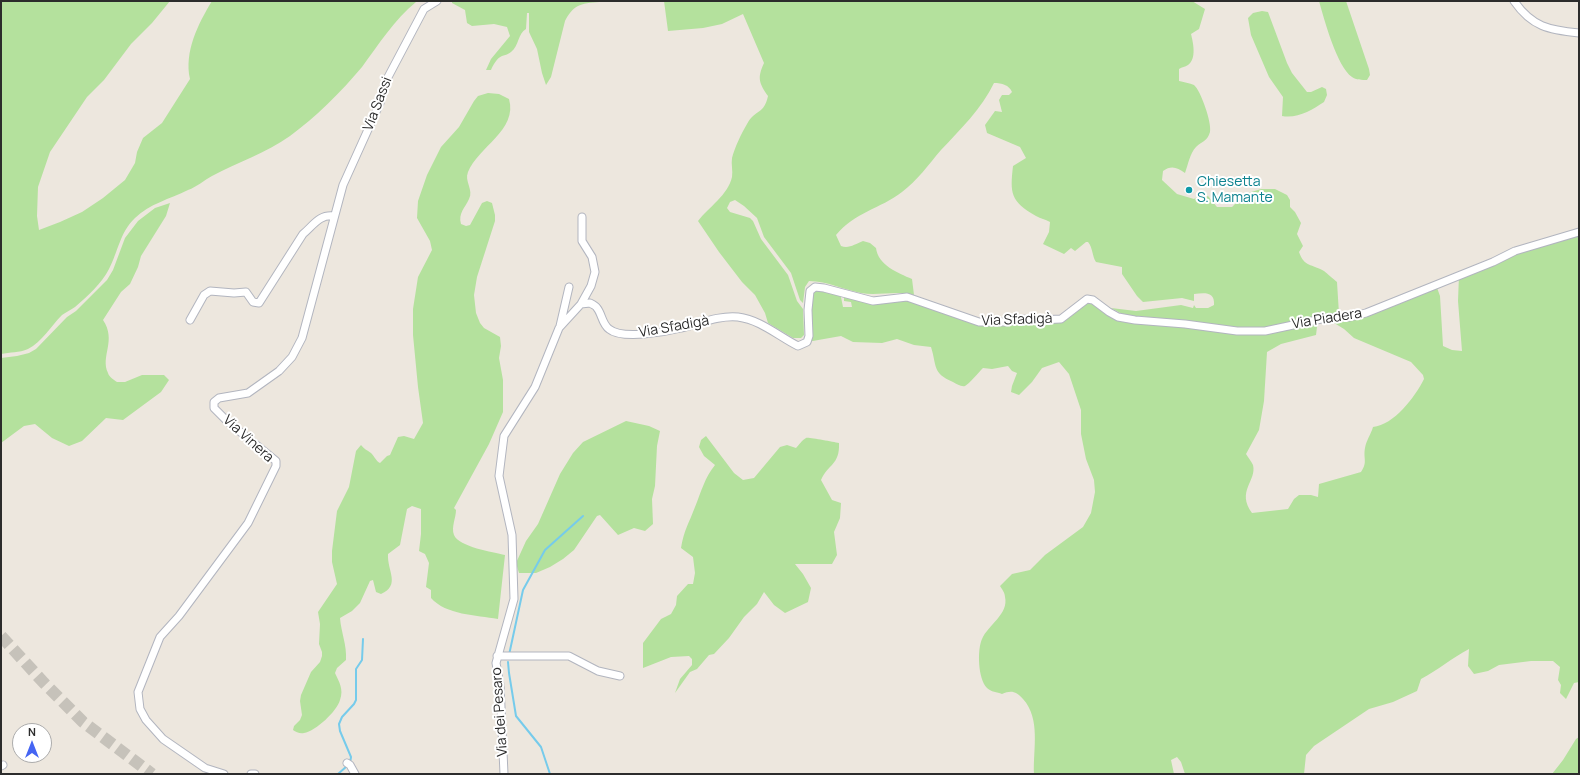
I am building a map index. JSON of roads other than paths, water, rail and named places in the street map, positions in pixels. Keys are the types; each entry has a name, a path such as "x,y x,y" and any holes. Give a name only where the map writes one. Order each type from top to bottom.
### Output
{"street":[{"name":"Via Sassi","path":"334,216 343,185 380,103 387,79 424,9 437,1"},
{"path":"1514,1 1525,14 1542,27 1579,33"},
{"path":"190,320 204,295 210,291 234,293 246,292 252,302 259,303 303,234 322,217 329,215 334,216"},
{"name":"Via Vinera","path":"224,774 205,768 163,739 146,720 140,709 138,692 160,637 179,616 248,523 276,466 276,461 214,408 214,402 219,398 248,393 279,371 292,357 302,338 334,216"},
{"path":"559,328 581,304 591,286 595,272 592,257 582,240 582,217"},
{"name":"Via Piadera","path":"1071,311 1088,299 1093,300 1109,312 1124,318 1237,331 1265,331 1326,318 1350,317 1366,313 1493,262 1515,250 1579,232"},
{"path":"497,656 514,599 512,535 499,476 504,436 535,387 559,328 569,287"},
{"name":"Via Sfadigà","path":"581,304 590,303 598,308 601,318 609,329 621,334 662,332 721,318 736,317 756,322 798,346 807,342 809,336 808,301 810,291 815,287 874,301 907,297 980,322 1006,322 1020,319 1061,319 1071,311"},
{"name":"Via dei Pesaro","path":"504,774 500,685 496,662 497,656 569,656 598,671 620,676"},
{"path":"349,764 356,774"}],"waterway":[{"path":"509,655 523,590 545,550 583,516"},
{"path":"350,763 351,757 340,731 339,724 342,717 356,700 356,669 362,660 363,639"},
{"path":"508,662 516,716 541,747 550,774"},
{"path":"338,774 347,766"}],"tunnel":[{"path":"1,636 44,683 83,722 152,774"}],"place":[{"name":"Chiesetta S. Mamante","path":"1189,190"}]}
